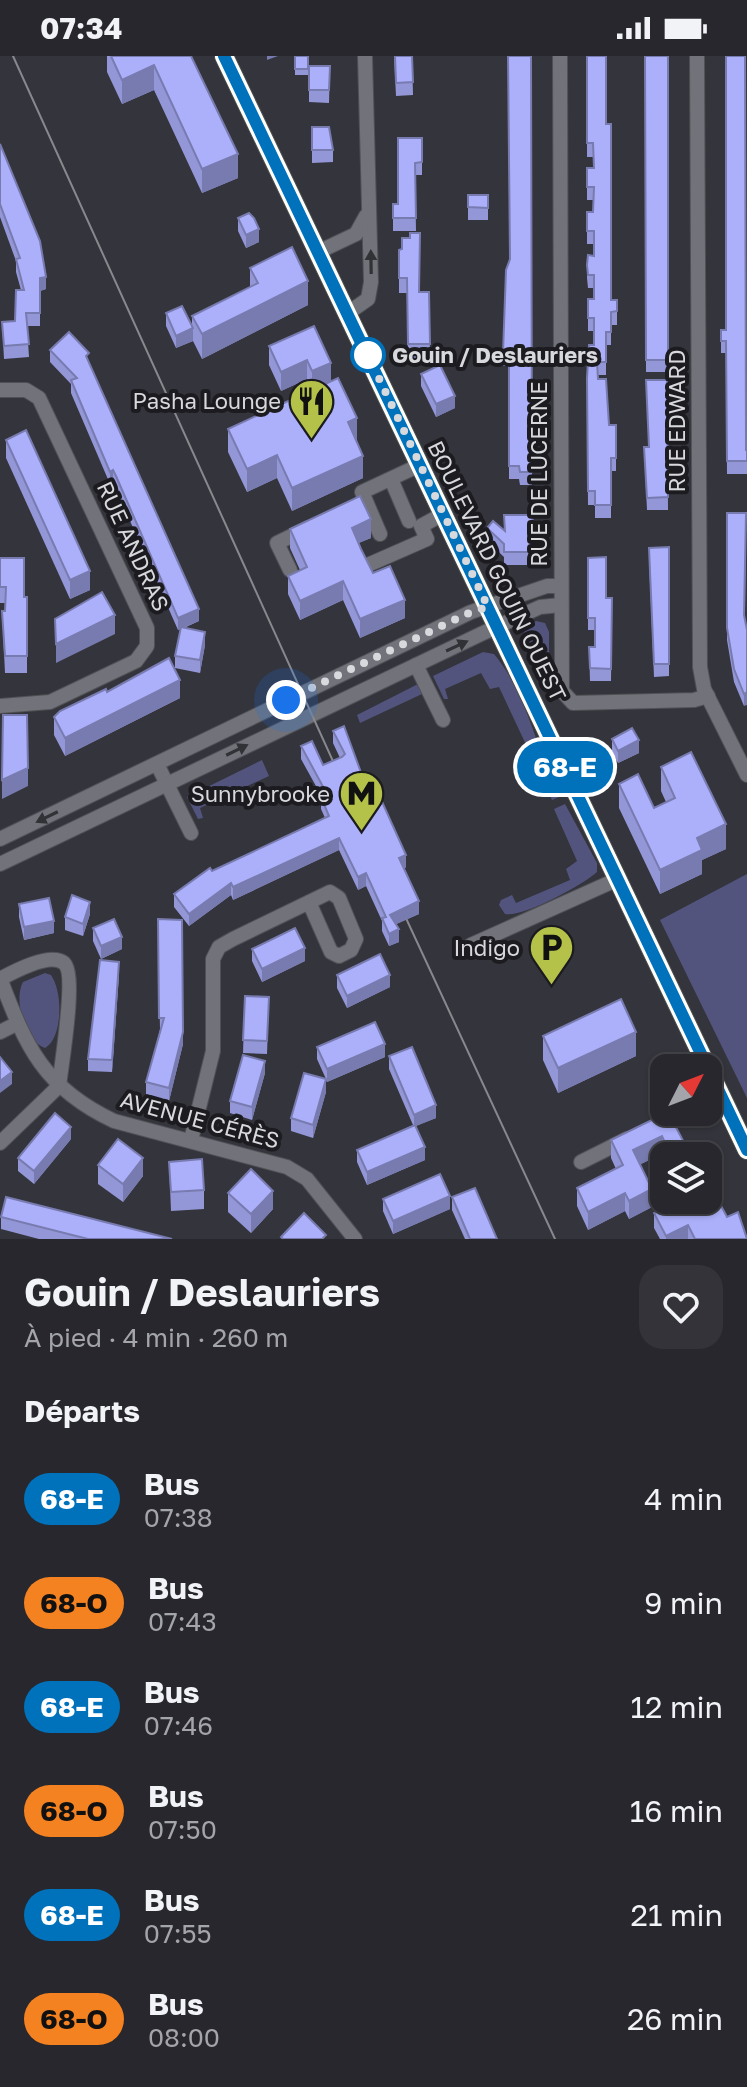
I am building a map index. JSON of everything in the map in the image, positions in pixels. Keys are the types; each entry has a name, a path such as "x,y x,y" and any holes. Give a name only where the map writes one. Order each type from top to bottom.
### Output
{"main road":[{"name":"BOULEVARD GOUIN OUEST","path":"224,56 618,879 695,1054"},
{"name":"BOULEVARD GOUIN OUEST","path":"722,1109 747,1150"}],"street":[{"path":"348,313 363,305 370,295 365,56"},
{"name":"RUE DE LUCERNE","path":"560,56 561,684 569,701 654,701 708,696"},
{"name":"RUE EDWARD","path":"697,56 700,655 708,696 747,775"},
{"path":"318,252 360,231 367,200"},
{"name":"RUE ANDRAS","path":"0,390 26,390 39,398 147,628 147,646 136,661 50,702 0,706"},
{"path":"380,534 362,503 362,492 420,465"},
{"path":"391,479 409,521"},
{"path":"370,564 427,539 421,526 443,514"},
{"path":"290,570 277,543 317,524"},
{"path":"0,839 471,612 547,586 561,586"},
{"path":"0,864 540,607 561,605"},
{"path":"416,665 443,720"},
{"path":"157,764 191,833"},
{"path":"471,945 618,879"},
{"path":"191,1140 213,1051 213,959 219,947 309,902"},
{"path":"0,979 21,969 54,960 63,962 68,969 68,1002 59,1086 0,1143"},
{"name":"AVENUE CÉRÈS","path":"0,979 16,1024 37,1063 87,1108 114,1121 191,1140 297,1173 323,1197 355,1239"},
{"path":"0,1032 16,1024"},
{"path":"581,1162 653,1126"}],"shaded area":[{"path":"536,621 545,623 549,632 549,679 545,682 539,673 542,671 539,664 535,666 522,638 525,629"},
{"path":"483,652 494,654 515,686 559,797 552,800 499,687 490,689 481,673 445,689 448,699 444,699 433,676"},
{"path":"422,682 430,707 422,694 360,723 357,715"},
{"path":"262,760 269,776 200,808 203,818 198,819 187,797"},
{"path":"565,804 597,863 597,872 538,906 505,914 499,905 501,900 512,895 516,903 570,880 566,869 577,861 554,809"},
{"path":"747,874 747,1098 660,920"},
{"path":"45,973 51,975 55,983 59,1014 55,1035 45,1048 32,1038 27,1029 19,999 23,982"}],"building":[{"path":"111,56 191,56 238,154 202,169 154,65 122,80"},
{"path":"295,56 308,56 308,69 295,69"},
{"path":"395,56 412,56 413,82 396,83"},
{"path":"508,56 531,56 532,472 520,472 519,466 509,466 509,353 503,353 506,270 510,259"},
{"path":"587,56 606,56 606,124 611,124 611,300 617,300 617,311 611,312 611,332 606,332 606,362 597,362 598,379 606,379 609,425 616,425 616,458 611,458 611,505 595,505 595,491 588,491 587,378 589,345 594,345 594,318 588,318 588,299 594,299 594,275 588,275 587,265 588,255 594,256 594,231 587,231 587,212 593,212 594,187 587,187 587,168 594,168 593,143 587,143"},
{"path":"645,56 668,56 668,360 646,360"},
{"path":"726,56 745,56 747,461 727,461 726,341 721,341 721,330 726,330"},
{"path":"309,66 330,66 329,90 309,90"},
{"path":"312,127 329,127 333,150 312,150"},
{"path":"398,138 422,138 422,162 415,163 416,218 393,218 393,204 398,204"},
{"path":"0,144 40,241 46,277 40,278 40,313 26,313 29,344 4,346 2,322 15,321 16,290 24,290 16,259 20,258 0,204"},
{"path":"468,195 488,195 488,208 468,207"},
{"path":"249,213 259,229 246,235 238,218"},
{"path":"410,233 420,233 419,292 429,292 430,344 408,344 407,278 399,278 399,250 402,249 402,238 410,238"},
{"path":"292,247 308,281 202,334 192,316 258,283 250,268"},
{"path":"182,306 193,328 176,336 166,313"},
{"path":"314,326 331,363 312,371 307,360 281,372 269,346"},
{"path":"69,332 89,353 86,356 199,609 178,618 71,380 77,378 50,350"},
{"path":"440,365 455,396 436,404 421,374"},
{"path":"338,378 357,418 348,422 363,456 292,488 277,455 247,469 228,429"},
{"path":"646,380 667,380 668,497 647,498 644,447 649,447"},
{"path":"26,430 90,571 70,580 6,440"},
{"path":"360,496 371,519 352,528 361,549 373,573 390,566 405,600 360,619 343,581 300,601 288,576 307,567 290,529"},
{"path":"727,513 746,513 744,615 747,630 747,692 744,694 734,669 727,628"},
{"path":"504,515 530,515 535,524 534,546 530,546 530,552 504,552 504,544 487,528 493,521 505,531"},
{"path":"669,547 669,664 654,664 649,548"},
{"path":"606,557 606,598 612,598 611,669 590,668 589,647 595,647 595,618 588,618 588,558"},
{"path":"0,558 24,558 27,656 5,656 2,611 5,611 6,587 0,587"},
{"path":"102,592 115,615 56,644 55,619"},
{"path":"181,627 205,632 200,660 175,656"},
{"path":"169,658 180,680 65,738 54,717 60,711 106,689 107,692"},
{"path":"3,715 27,715 28,768 2,780"},
{"path":"344,726 363,778 370,775 406,855 399,858 419,901 390,915 399,929 389,934 382,918 386,917 366,873 358,877 339,838 233,887 231,883 189,914 174,894 210,868 212,871 329,816 321,797 327,794 301,746 312,741 323,765 342,757 345,754 333,731"},
{"path":"632,728 639,740 618,751 612,739"},
{"path":"691,752 726,824 697,838 702,850 660,870 619,784 638,774 654,808 675,798 661,767"},
{"path":"72,895 90,902 83,924 65,917"},
{"path":"49,898 54,921 24,927 19,904"},
{"path":"114,919 122,937 101,946 93,928"},
{"path":"158,919 182,920 183,1032 169,1088 146,1082 164,1018 159,1018"},
{"path":"295,928 305,948 262,969 252,949"},
{"path":"380,954 390,975 347,996 337,975"},
{"path":"100,960 119,962 112,1060 88,1059"},
{"path":"245,996 269,997 267,1041 243,1040"},
{"path":"621,999 636,1032 558,1068 543,1036"},
{"path":"375,1022 385,1044 327,1069 317,1047"},
{"path":"412,1047 436,1105 414,1115 389,1056"},
{"path":"243,1055 265,1061 252,1107 230,1101"},
{"path":"0,1057 12,1072 0,1081"},
{"path":"304,1073 326,1079 313,1125 291,1118"},
{"path":"55,1113 71,1127 34,1171 18,1158"},
{"path":"650,1121 650,1126 675,1126 684,1142 665,1142 662,1136 633,1150 650,1190 629,1201 625,1193 588,1212 577,1188 623,1165 611,1140"},
{"path":"415,1125 425,1147 367,1172 357,1150"},
{"path":"118,1139 143,1158 123,1184 98,1165"},
{"path":"202,1159 204,1190 171,1192 169,1162"},
{"path":"251,1169 273,1191 251,1214 228,1193"},
{"path":"440,1174 450,1196 393,1221 383,1199"},
{"path":"475,1188 497,1239 470,1239 452,1197"},
{"path":"6,1197 172,1239 88,1239 1,1217"},
{"path":"722,1208 727,1217 738,1212 747,1239 695,1239 688,1225 666,1236 655,1214 722,1214"},
{"path":"304,1213 326,1235 322,1239 283,1239 281,1237"}],"tram line":[{"path":"13,56 342,781"},
{"path":"398,901 555,1239"}],"bus line":[{"name":"68-E","path":"224,56 747,1150"}],"place":[{"name":"Gouin / Deslauriers","path":"368,355"},
{"name":"Pasha Lounge","path":"312,440"},
{"name":"Sunnybrooke","path":"361,833"},
{"name":"Indigo","path":"551,987"}],"route":[{"path":"286,700 403,643 488,607 365,349 368,355"}]}
